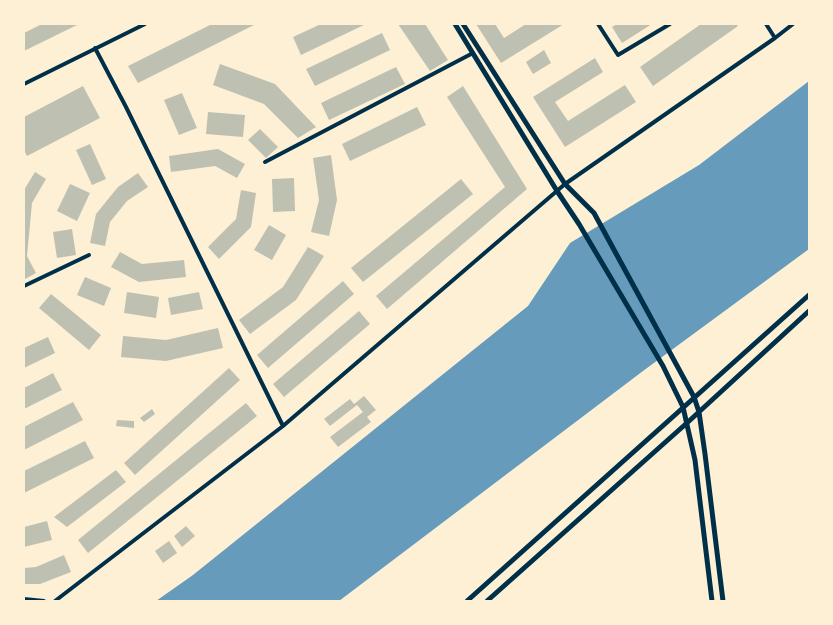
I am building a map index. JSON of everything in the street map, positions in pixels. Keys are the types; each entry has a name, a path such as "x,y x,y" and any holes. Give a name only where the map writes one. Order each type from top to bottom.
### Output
{"street":[{"path":"24,84 145,24"},
{"path":"455,24 579,224 663,366 683,407 688,422 695,460 712,601"},
{"path":"463,24 565,184 594,213 694,397 699,412 723,601"},
{"path":"598,24 618,55 670,24"},
{"path":"766,24 776,38"},
{"path":"55,601 283,426 565,184 776,38 793,24"},
{"path":"96,48 283,426"},
{"path":"266,162 473,53"},
{"path":"24,286 89,255"},
{"path":"467,601 809,295"},
{"path":"487,601 688,422 809,311"},
{"path":"24,599 44,601"}],"water":[{"path":"809,81 809,249 643,371 339,601 156,601 193,575 528,306 570,243 699,165"}],"building":[{"path":"42,24 79,24 24,51 24,33"},
{"path":"212,24 256,24 138,83 128,66"},
{"path":"321,24 366,24 301,55 293,37"},
{"path":"398,24 425,24 448,60 430,71"},
{"path":"476,24 495,24 504,38 526,24 564,24 501,63"},
{"path":"617,24 652,24 622,43 612,27"},
{"path":"701,24 736,24 738,26 653,86 640,67"},
{"path":"382,33 390,50 315,86 306,69"},
{"path":"544,50 551,63 533,74 526,62"},
{"path":"595,58 603,72 555,102 568,121 625,85 636,102 565,147 533,97"},
{"path":"220,64 275,84 316,127 298,138 264,104 213,85"},
{"path":"396,67 405,84 329,120 321,103"},
{"path":"83,86 100,118 27,156 24,150 24,117"},
{"path":"463,86 527,189 387,309 376,296 505,187 447,97"},
{"path":"182,93 197,128 179,135 164,100"},
{"path":"417,107 426,125 350,161 342,144"},
{"path":"208,112 245,115 243,137 206,134"},
{"path":"260,129 278,147 266,158 248,140"},
{"path":"90,144 106,179 92,185 76,150"},
{"path":"218,149 245,164 237,178 215,166 171,172 169,156"},
{"path":"331,155 337,200 329,236 311,232 319,200 313,158"},
{"path":"35,172 46,179 32,203 27,256 36,273 25,279 24,190"},
{"path":"138,173 148,187 127,201 110,222 105,246 90,243 96,214 118,187"},
{"path":"294,178 295,211 273,212 272,179"},
{"path":"461,179 473,194 363,282 351,268"},
{"path":"70,184 90,193 77,221 57,211"},
{"path":"241,190 256,193 251,227 219,259 208,247 236,219"},
{"path":"269,225 286,235 272,260 254,250"},
{"path":"72,229 76,255 57,258 53,232"},
{"path":"308,247 324,256 296,300 250,334 239,320 283,287"},
{"path":"120,252 142,264 184,260 186,277 139,282 111,267"},
{"path":"85,277 111,288 104,306 77,295"},
{"path":"343,281 354,294 268,368 257,355"},
{"path":"127,292 159,297 156,318 124,313"},
{"path":"199,292 203,309 171,315 168,298"},
{"path":"51,294 101,335 89,350 39,308"},
{"path":"359,311 370,324 284,397 273,384"},
{"path":"218,328 223,348 166,361 121,357 123,336 166,340"},
{"path":"48,337 55,353 24,368 24,348"},
{"path":"229,368 240,380 135,475 124,463"},
{"path":"53,373 62,390 24,409 24,388"},
{"path":"364,396 376,410 367,417 371,422 338,447 330,437 363,412 357,405 330,426 324,419 350,399 354,404"},
{"path":"73,402 83,420 24,450 24,427"},
{"path":"246,403 257,416 88,553 78,540"},
{"path":"152,409 155,414 144,422 140,418"},
{"path":"117,420 134,421 134,428 116,426"},
{"path":"85,441 94,458 24,493 24,471"},
{"path":"116,470 126,482 67,527 54,517"},
{"path":"47,521 52,540 24,547 24,527"},
{"path":"186,526 195,536 182,547 174,536"},
{"path":"169,541 177,553 163,563 155,551"},
{"path":"64,555 71,572 40,584 24,584 24,568 36,567"}]}
